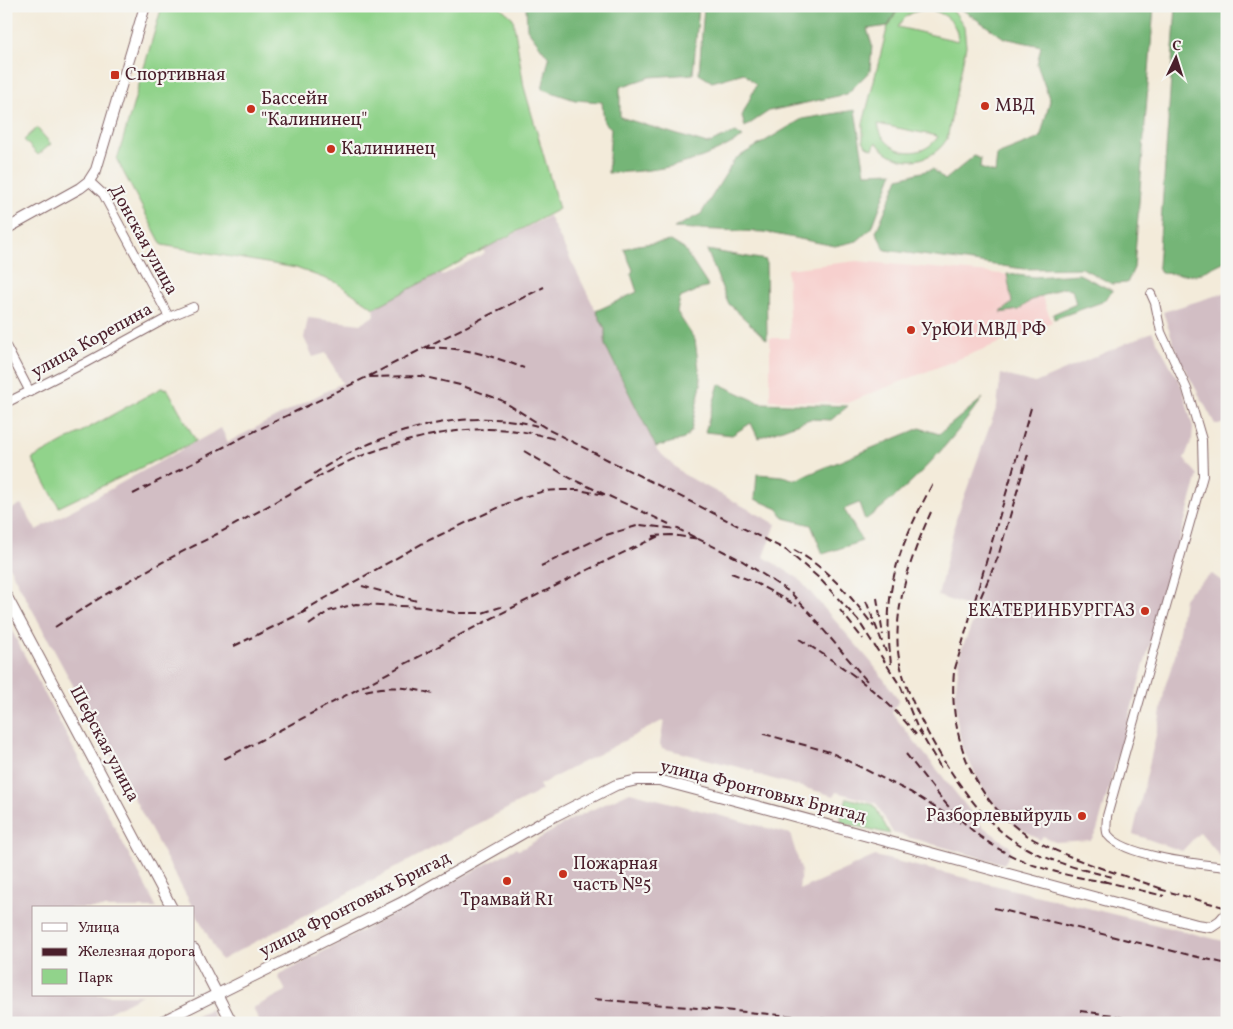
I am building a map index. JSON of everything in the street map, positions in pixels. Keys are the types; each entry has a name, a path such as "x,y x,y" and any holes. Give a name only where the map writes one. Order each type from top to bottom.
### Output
{"main road":[{"path":"6,229 61,200 89,181 96,170 145,6"},
{"name":"Шефская улица","path":"6,595 171,906"},
{"name":"улица Фронтовых Бригад","path":"216,993 401,903 541,823 616,785 637,780 659,780 744,802 1197,925 1211,927 1227,913"},
{"path":"195,951 232,1023"},
{"path":"159,1023 216,993"}],"street":[{"name":"Донская улица","path":"89,181 103,194 169,317"},
{"path":"1150,294 1155,304 1161,332 1187,389 1202,440 1204,476 1107,816 1106,828 1108,834 1115,840 1140,852 1164,858 1227,867"},
{"name":"улица Корепина","path":"6,403 169,317 193,307"},
{"path":"6,346 30,392"}],"shaded area":[{"path":"549,216 605,329 605,346 657,450 683,474 776,524 764,557 798,578 871,662 899,700 892,713 982,826 1009,846 1011,852 1004,864 893,833 876,803 836,792 834,796 755,774 754,771 662,748 660,744 664,720 539,785 542,790 221,960 195,912 195,906 192,906 6,561 6,512 21,504 36,530 221,428 228,442 342,383 326,353 313,357 304,338 308,318 361,324 375,315 374,308 438,273 443,275 485,253 483,250"},
{"name":"УрЮИ МВД РФ","path":"857,261 1034,277 1052,322 847,403 770,400 770,338 790,338 787,269"},
{"path":"1227,292 1227,424 1215,424 1178,356 1163,312"},
{"path":"1152,332 1182,387 1193,427 1192,439 1184,459 1198,475 1097,830 1091,840 1055,842 1043,836 1040,840 1016,826 996,807 982,787 962,747 957,721 955,692 961,650 978,610 938,596 956,519 997,406 1001,374 1035,383"},
{"path":"1212,574 1227,585 1227,861 1224,861 1200,832 1182,851 1133,834 1159,722 1165,686 1175,656 1184,599 1190,591"},
{"path":"6,620 156,906 32,906 32,996 140,996 88,1023 6,1023"},
{"path":"630,792 790,834 801,869 799,890 875,856 1227,942 1227,1023 260,1023 253,1008 286,991 278,976 516,848 518,850 525,847 572,819"},
{"path":"210,1009 217,1023 185,1023"}],"green space":[{"name":"Калининец","path":"162,6 499,6 513,18 524,87 559,209 374,308 337,283 296,268 162,245 117,160"},
{"path":"526,6 699,6 693,74 650,77 620,87 620,117 707,144 736,132 743,137 726,147 678,165 608,173 611,128 604,122 602,102 575,100 542,89 549,58 527,29"},
{"path":"704,6 899,6 888,26 867,29 872,45 870,71 847,94 769,111 745,127 742,116 756,85 744,73 712,82 699,74"},
{"path":"908,6 947,6 956,14 964,26 966,46 947,139 940,148 931,154 912,160 893,156 876,142 873,149 866,146 863,140 863,124 887,29 896,13","holes":["927,9 949,19 955,28 958,41 898,27 910,14","878,124 937,136 938,137 931,145 922,150 904,151 895,148 887,142 881,134"]},
{"path":"957,6 1154,6 1134,268 1127,283 1112,284 1082,268 1024,269 885,250 876,232 899,178 933,169 945,180 974,156 981,159 980,168 995,173 997,155 1040,138 1050,101 1037,64 1041,46 1004,38"},
{"path":"1176,6 1227,6 1227,260 1197,275 1161,273 1158,266"},
{"path":"855,110 865,173 893,172 872,228 857,241 835,246 764,232 674,228 701,214 735,159 802,119"},
{"path":"37,128 51,144 38,155 24,140"},
{"path":"671,241 684,249 708,286 680,298 677,312 695,340 701,384 691,431 684,439 656,447 605,345 605,329 596,311 637,292 631,274 633,270 624,249 637,245"},
{"path":"707,250 766,260 767,340 728,303"},
{"path":"1007,274 1034,277 1079,274 1113,291 1102,302 1054,319 1053,314 1076,304 1072,289 1061,288 1030,301 1019,310 1000,313 1012,303"},
{"path":"719,384 760,403 848,406 831,420 810,419 758,438 751,423 732,435 705,432"},
{"path":"163,387 164,389 167,388 196,441 59,507 32,459"},
{"path":"983,398 929,464 882,507 865,520 859,503 844,509 862,541 823,554 811,525 784,518 778,509 755,499 757,474 783,476 795,480 920,428 939,434"},
{"path":"847,798 874,805 890,834 840,822"}],"railway":[{"path":"369,376 544,287"},
{"path":"427,348 465,350 524,368"},
{"path":"133,494 251,433 367,377 421,376 460,385 501,400 549,430 786,550 819,578 858,620 901,687 917,727 942,770"},
{"path":"1031,408 954,672 953,696 961,744 969,767 981,788 995,808 1013,825 1033,839 1065,854 1165,890"},
{"path":"314,474 364,446 392,435 421,427 451,421 480,419 509,420 537,426"},
{"path":"55,627 100,597 144,572 324,474 369,453 415,439 463,430 510,430 557,440"},
{"path":"524,451 570,478 669,524"},
{"path":"976,608 998,557 1028,454"},
{"path":"891,664 889,637 891,591 902,549 910,528 933,483"},
{"path":"301,612 423,543 519,498 545,491 561,490 578,490 605,495"},
{"path":"931,512 917,545 906,579 897,633 902,673 911,699 924,726 940,754 975,804 993,824 1011,839 1048,858 1113,877"},
{"path":"541,566 606,535 640,525 678,529 741,560 791,593 820,624"},
{"path":"653,536 671,535 700,539"},
{"path":"224,759 549,589 659,536"},
{"path":"794,550 828,574 857,605 874,627"},
{"path":"731,573 752,581 797,606"},
{"path":"362,586 417,601"},
{"path":"877,598 883,635"},
{"path":"866,601 886,652"},
{"path":"309,625 329,611 356,604 424,607 455,613 482,613 504,606"},
{"path":"234,646 308,610"},
{"path":"840,610 863,639"},
{"path":"815,620 867,681"},
{"path":"799,639 847,670 877,694 905,721 917,736"},
{"path":"365,691 399,688 433,694"},
{"path":"764,734 830,752 912,793 960,823"},
{"path":"906,754 958,817 992,845 1007,854 1039,867 1072,876 1106,882"},
{"path":"1103,881 1164,896"},
{"path":"1159,889 1227,908"},
{"path":"994,908 1227,964"},
{"path":"594,999 874,1023"},
{"path":"1080,1011 1113,1015 1141,1023"},
{"path":"1079,1020 1117,1023"}],"place":[{"name":"Спортивная","path":"115,75"},
{"name":"МВД","path":"985,106"},
{"name":"Бассейн \"Калининец\"","path":"251,109"},
{"name":"Калининец","path":"331,149"},
{"name":"УрЮИ МВД РФ","path":"911,330"},
{"name":"ЕКАТЕРИНБУРГГАЗ","path":"1145,611"},
{"name":"Разборлевыйруль","path":"1082,816"},
{"name":"Пожарная часть №5","path":"563,874"},
{"name":"Трамвай R1","path":"507,881"}]}
